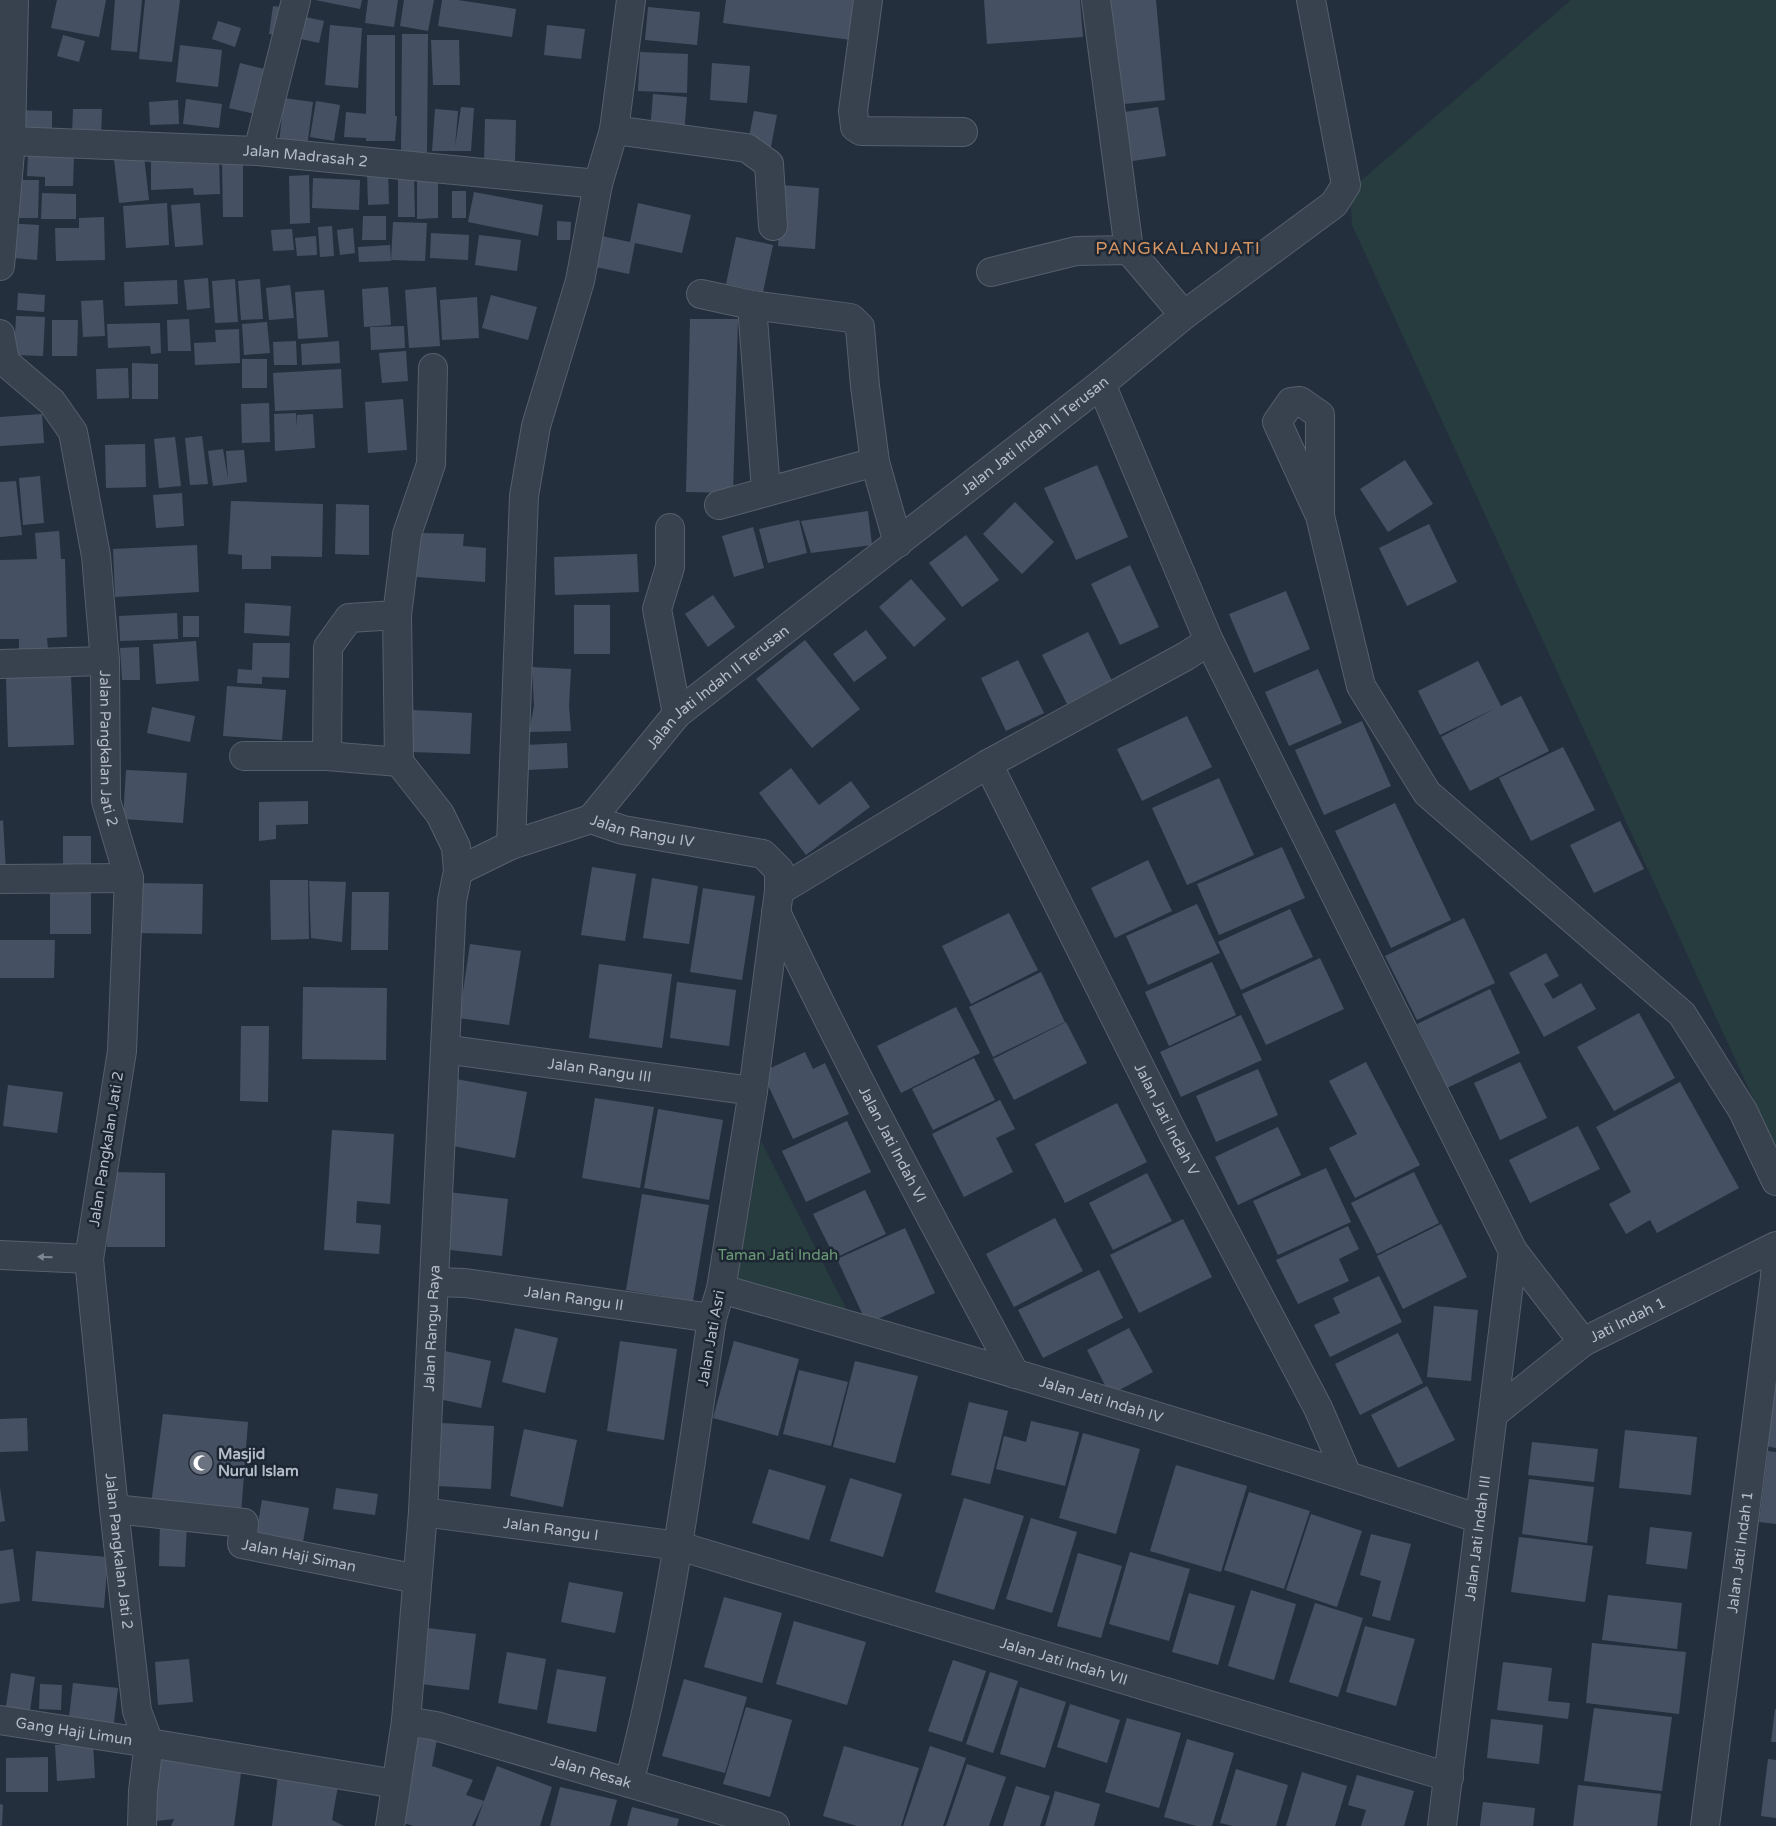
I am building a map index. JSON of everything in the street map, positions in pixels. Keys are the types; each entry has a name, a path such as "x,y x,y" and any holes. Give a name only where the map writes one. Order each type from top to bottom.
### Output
{"street":[{"path":"0,266 14,0"},
{"path":"258,151 296,0"},
{"path":"511,845 524,496 536,426 580,281 598,184 614,130 631,0"},
{"path":"868,0 853,111 854,127 860,131 963,132"},
{"path":"1096,0 1128,250 1184,315"},
{"name":"Jalan Jati Indah II Terusan","path":"591,819 678,714 1101,384 1184,315 1334,204 1346,185 1311,0"},
{"path":"614,130 747,148 769,164 773,226"},
{"name":"Jalan Madrasah 2","path":"6,142 258,151 598,184"},
{"path":"991,272 1076,251 1128,250"},
{"path":"701,294 752,305 851,318 860,327 865,386 876,462 898,543"},
{"path":"752,305 766,492"},
{"name":"Jalan Pangkalan Jati 2","path":"0,334 3,362 52,402 73,432 96,556 105,661 106,801 129,878 122,1051 89,1259 114,1509 137,1711 149,1744"},
{"path":"244,756 328,756 398,762 397,615 407,534 432,464 433,368"},
{"path":"1101,384 1209,641 1513,1251 1583,1342"},
{"path":"719,505 876,462"},
{"path":"1320,516 1361,686 1427,793 1682,1014 1743,1111 1776,1181"},
{"path":"670,528 670,567 656,609 678,714"},
{"path":"328,756 328,647 349,618 397,615"},
{"path":"778,902 988,764 1186,656 1209,641"},
{"path":"0,664 105,661"},
{"name":"Jalan Rangu Raya","path":"390,1826 406,1721 423,1512 452,901 458,871 456,846 440,814 398,762"},
{"name":"Jalan Jati Indah V","path":"988,764 1173,1133 1318,1408 1347,1474"},
{"name":"Jalan Rangu IV","path":"458,871 511,845 591,819 623,830 763,854 779,870 778,902"},
{"path":"0,879 129,878"},
{"name":"Jalan Jati Asri","path":"629,1783 642,1735 679,1546 712,1318 720,1289 754,1091 778,902"},
{"name":"Jalan Jati Indah VI","path":"778,902 814,994 1015,1374"},
{"name":"Jalan Rangu III","path":"446,1052 458,1050 754,1091"},
{"name":"Jati Indah 1","path":"1493,1414 1583,1342 1776,1246"},
{"name":"Jalan Jati Indah III","path":"1442,1826 1513,1251"},
{"path":"0,1255 89,1259"},
{"name":"Jalan Jati Indah 1","path":"1704,1826 1776,1265"},
{"name":"Jalan Rangu II","path":"435,1282 465,1283 712,1318"},
{"name":"Jalan Jati Indah IV","path":"720,1289 1015,1374 1347,1474 1480,1519"},
{"name":"Jalan Haji Siman","path":"114,1509 244,1523 242,1544 417,1579"},
{"name":"Jalan Rangu I","path":"423,1512 679,1546"},
{"name":"Jalan Jati Indah VII","path":"679,1546 1448,1777"},
{"name":"Gang Haji Limun","path":"0,1720 149,1744"},
{"name":"Jalan Resak","path":"406,1721 436,1726 775,1826"},
{"path":"142,1826 143,1791 149,1744 396,1784"}],"green space":[{"path":"1571,0 1776,0 1776,1148 1352,225 1350,190"},
{"name":"Taman Jati Indah","path":"761,1141 848,1312 737,1280"}],"building":[{"path":"57,0 106,0 99,37 51,28"},
{"path":"115,0 142,0 137,52 111,50"},
{"path":"145,0 180,0 172,62 139,59"},
{"path":"315,0 362,0 360,9"},
{"path":"368,0 398,0 394,27 365,23"},
{"path":"404,0 434,0 428,31 400,26"},
{"path":"442,0 458,0 516,9 512,37 438,26"},
{"path":"726,0 855,0 851,40 723,23"},
{"path":"984,0 1080,0 1083,37 987,44"},
{"path":"1104,0 1156,0 1165,100 1114,105"},
{"path":"273,6 287,8 282,36 269,34"},
{"path":"648,7 700,12 697,45 645,40"},
{"path":"297,15 324,21 319,43 292,37"},
{"path":"218,21 241,28 235,47 212,39"},
{"path":"330,25 362,28 358,88 325,85"},
{"path":"547,25 585,29 581,59 544,55"},
{"path":"402,34 428,34 427,152 401,152"},
{"path":"63,35 85,41 79,62 57,56"},
{"path":"367,35 395,35 395,116 397,116 395,141 366,141 366,138 344,137 346,112 366,114"},
{"path":"431,40 459,40 460,85 433,85"},
{"path":"180,45 222,50 218,87 176,82"},
{"path":"640,52 688,54 687,93 638,91"},
{"path":"240,63 273,71 263,116 229,108"},
{"path":"712,63 750,66 747,103 710,100"},
{"path":"653,94 687,97 684,134 650,131"},
{"path":"284,98 313,102 307,147 279,143"},
{"path":"186,99 222,104 219,128 183,124"},
{"path":"178,100 179,124 150,125 149,102"},
{"path":"316,101 340,105 334,141 310,137"},
{"path":"461,107 474,108 471,151 432,151 435,109 458,111 455,147"},
{"path":"1158,107 1166,156 1126,162 1118,113"},
{"path":"73,109 102,109 101,136 72,135"},
{"path":"15,110 52,111 52,137 15,137"},
{"path":"754,111 777,115 770,152 747,147"},
{"path":"485,119 516,120 515,162 484,161"},
{"path":"28,155 74,157 73,186 45,186 45,177 27,176"},
{"path":"144,156 149,200 119,203 114,159"},
{"path":"219,156 220,194 194,195 193,188 151,190 151,159"},
{"path":"222,163 243,163 243,217 223,217"},
{"path":"388,171 389,204 368,205 367,172"},
{"path":"309,175 310,223 290,224 289,176"},
{"path":"398,176 414,176 415,217 398,217"},
{"path":"313,178 360,180 359,210 312,208"},
{"path":"417,178 438,178 438,218 417,219"},
{"path":"15,180 39,180 38,218 15,218"},
{"path":"782,185 819,188 815,249 778,246"},
{"path":"452,191 466,191 466,218 452,218"},
{"path":"474,192 543,205 538,236 468,222"},
{"path":"42,193 76,194 76,219 41,219"},
{"path":"167,203 169,245 126,248 123,206"},
{"path":"200,203 203,245 175,247 171,205"},
{"path":"638,203 691,215 682,253 635,243 629,274 591,266 597,235 630,242"},
{"path":"363,216 386,216 386,240 362,240"},
{"path":"104,217 105,260 56,261 55,228 79,228 79,218"},
{"path":"557,221 571,222 570,240 557,240"},
{"path":"393,222 427,223 425,261 391,260"},
{"path":"5,223 39,225 37,260 3,257"},
{"path":"332,226 334,256 320,257 318,227"},
{"path":"353,228 355,253 340,255 337,230"},
{"path":"292,229 294,250 273,251 271,230"},
{"path":"431,233 469,235 468,260 430,258"},
{"path":"479,235 521,240 517,271 475,265"},
{"path":"316,236 317,255 297,256 295,238"},
{"path":"736,237 773,245 763,292 726,284"},
{"path":"390,245 391,261 359,262 358,247"},
{"path":"208,278 210,308 187,310 184,280"},
{"path":"235,279 238,322 215,323 212,281"},
{"path":"260,279 263,319 241,320 238,281"},
{"path":"177,280 178,304 125,306 124,282"},
{"path":"290,285 294,318 269,320 266,288"},
{"path":"388,287 391,325 364,327 362,289"},
{"path":"436,287 440,346 409,348 405,290"},
{"path":"324,290 328,337 298,339 295,292"},
{"path":"18,293 45,295 44,312 17,310"},
{"path":"491,295 537,307 528,340 482,328"},
{"path":"477,297 479,338 442,340 440,300"},
{"path":"103,300 105,336 83,337 81,301"},
{"path":"16,316 45,317 43,356 14,355"},
{"path":"189,319 191,351 168,351 167,320"},
{"path":"690,319 738,319 733,493 686,492"},
{"path":"52,320 78,320 77,356 52,356"},
{"path":"267,322 270,353 244,355 242,324"},
{"path":"160,323 161,353 151,354 150,346 108,348 107,324"},
{"path":"404,326 405,348 371,350 370,327"},
{"path":"239,329 240,363 195,365 194,343 216,342 215,330"},
{"path":"296,341 297,365 274,365 273,342"},
{"path":"339,341 340,363 302,365 301,344"},
{"path":"406,351 408,381 382,383 379,353"},
{"path":"242,359 267,359 267,388 242,388"},
{"path":"132,363 158,364 158,399 132,399"},
{"path":"128,368 129,398 97,399 96,369"},
{"path":"341,369 343,408 275,411 273,373"},
{"path":"403,399 407,450 368,453 365,402"},
{"path":"269,403 270,442 242,443 241,404"},
{"path":"296,413 297,427 297,415 313,414 315,448 275,451 274,414"},
{"path":"42,414 44,443 0,446 0,417"},
{"path":"202,436 208,484 190,485 185,438"},
{"path":"175,437 181,486 159,488 154,439"},
{"path":"145,444 146,487 106,488 105,445"},
{"path":"223,449 228,479 226,451 244,450 247,482 213,486 208,451"},
{"path":"1405,460 1433,504 1388,532 1360,489"},
{"path":"1097,465 1128,537 1076,560 1044,488"},
{"path":"40,476 44,523 23,525 19,478"},
{"path":"16,481 22,535 0,537 0,482"},
{"path":"182,493 184,526 156,528 153,495"},
{"path":"231,501 323,504 322,557 271,556 271,569 242,569 242,555 228,554"},
{"path":"1015,502 1054,542 1022,574 983,534"},
{"path":"336,504 369,505 369,555 335,554"},
{"path":"868,511 872,545 811,553 801,521"},
{"path":"799,520 807,553 768,563 759,529"},
{"path":"1429,524 1457,582 1407,606 1379,548"},
{"path":"753,527 764,568 734,577 722,536"},
{"path":"59,531 61,559 65,559 67,637 47,638 48,649 19,650 19,639 0,639 0,560 37,559 35,533"},
{"path":"418,533 464,534 463,546 486,548 485,582 417,577"},
{"path":"966,535 999,580 962,607 929,563"},
{"path":"197,545 199,592 115,597 113,549"},
{"path":"637,554 639,592 555,595 554,557"},
{"path":"1130,565 1159,627 1120,645 1091,584"},
{"path":"911,579 946,619 914,647 879,607"},
{"path":"1286,591 1310,649 1254,673 1229,614"},
{"path":"713,595 735,627 708,647 685,614"},
{"path":"245,603 291,606 289,636 244,633"},
{"path":"574,605 610,605 610,654 574,654"},
{"path":"177,613 178,639 120,641 119,616"},
{"path":"183,616 199,616 199,637 183,637"},
{"path":"866,630 887,658 854,682 833,654"},
{"path":"1088,632 1112,681 1067,704 1042,655"},
{"path":"805,640 860,709 812,748 756,679"},
{"path":"196,641 199,681 156,684 153,644"},
{"path":"253,643 290,643 289,678 262,677 262,684 237,683 238,669 252,670"},
{"path":"139,647 140,680 122,680 120,648"},
{"path":"1018,660 1044,713 1006,731 981,678"},
{"path":"1478,661 1501,706 1521,696 1549,751 1470,791 1441,737 1496,708 1440,735 1418,691"},
{"path":"532,667 571,669 569,706 571,731 529,732 534,706"},
{"path":"1318,669 1342,723 1289,746 1265,692"},
{"path":"71,676 74,745 8,747 6,678"},
{"path":"227,686 286,690 282,740 223,736"},
{"path":"152,707 195,716 190,742 147,733"},
{"path":"413,710 472,713 470,754 411,752"},
{"path":"1187,716 1212,767 1142,801 1117,749"},
{"path":"1362,721 1391,786 1324,815 1295,750"},
{"path":"567,743 568,768 527,770 526,745"},
{"path":"1563,747 1595,810 1531,841 1499,778"},
{"path":"791,768 819,805 851,781 870,807 806,855 759,793"},
{"path":"126,770 187,773 183,823 123,819"},
{"path":"1219,778 1254,855 1187,885 1152,808"},
{"path":"308,801 308,824 276,825 276,839 259,841 259,802"},
{"path":"1395,803 1451,920 1391,948 1335,831"},
{"path":"3,820 6,872 0,873 0,821"},
{"path":"1620,821 1644,869 1594,893 1570,845"},
{"path":"63,836 91,836 91,875 63,876"},
{"path":"1282,847 1305,898 1219,935 1197,884"},
{"path":"1148,860 1172,911 1115,938 1091,888"},
{"path":"592,867 636,874 625,941 581,935"},
{"path":"652,878 698,886 689,944 643,938"},
{"path":"270,880 308,880 309,939 271,940"},
{"path":"309,881 346,882 342,942 311,938"},
{"path":"137,883 203,884 202,934 136,933"},
{"path":"50,887 91,887 91,934 50,934"},
{"path":"703,888 755,896 742,980 690,972"},
{"path":"352,892 389,892 388,950 351,950"},
{"path":"1197,904 1220,953 1148,985 1126,936"},
{"path":"1290,909 1313,957 1241,990 1218,942"},
{"path":"1009,913 1038,970 971,1004 942,946"},
{"path":"1464,918 1495,983 1417,1020 1385,956"},
{"path":"0,940 55,940 54,978 0,978"},
{"path":"470,944 521,951 509,1025 459,1018"},
{"path":"1546,953 1559,976 1544,984 1553,999 1581,983 1596,1009 1544,1037 1509,973"},
{"path":"1320,958 1344,1009 1266,1045 1242,994"},
{"path":"1212,962 1236,1015 1169,1046 1145,992"},
{"path":"599,964 672,974 662,1048 589,1038"},
{"path":"1041,972 1065,1022 993,1057 969,1007"},
{"path":"677,982 736,990 729,1046 670,1038"},
{"path":"303,987 387,988 386,1060 302,1059"},
{"path":"1490,989 1520,1053 1447,1088 1417,1024"},
{"path":"956,1007 980,1053 901,1093 877,1046"},
{"path":"1639,1013 1675,1078 1614,1111 1577,1047"},
{"path":"1241,1015 1262,1060 1181,1097 1160,1052"},
{"path":"1066,1022 1087,1063 1014,1100 993,1059"},
{"path":"241,1026 269,1026 268,1102 240,1101"},
{"path":"805,1052 813,1069 825,1063 849,1114 793,1139 762,1072"},
{"path":"974,1058 995,1100 933,1130 912,1089"},
{"path":"1366,1062 1420,1165 1355,1198 1329,1148 1357,1134 1329,1081"},
{"path":"1520,1062 1547,1118 1500,1140 1474,1083"},
{"path":"1258,1069 1278,1115 1216,1142 1196,1096"},
{"path":"456,1079 527,1092 515,1158 443,1144"},
{"path":"1680,1082 1739,1188 1657,1233 1650,1220 1626,1234 1609,1204 1631,1192 1596,1127"},
{"path":"8,1085 63,1092 57,1133 3,1126"},
{"path":"595,1098 654,1107 640,1188 582,1178"},
{"path":"1000,1100 1015,1129 996,1138 1013,1172 964,1197 932,1134"},
{"path":"1117,1103 1147,1162 1065,1203 1035,1144"},
{"path":"658,1109 723,1120 709,1200 644,1188"},
{"path":"847,1121 871,1172 806,1202 782,1151"},
{"path":"1578,1126 1600,1169 1530,1203 1509,1160"},
{"path":"1278,1127 1301,1175 1238,1205 1215,1157"},
{"path":"332,1130 394,1134 390,1204 357,1201 356,1223 381,1225 379,1254 324,1250"},
{"path":"1326,1168 1351,1222 1278,1255 1253,1201"},
{"path":"108,1172 165,1173 165,1247 107,1247"},
{"path":"1414,1172 1439,1223 1377,1254 1351,1203"},
{"path":"1147,1173 1172,1221 1113,1250 1089,1203"},
{"path":"865,1190 886,1234 835,1258 813,1214"},
{"path":"448,1192 508,1199 502,1256 442,1249"},
{"path":"642,1194 709,1205 693,1301 626,1290"},
{"path":"1055,1218 1083,1271 1014,1307 986,1254"},
{"path":"1183,1219 1212,1277 1139,1313 1110,1255"},
{"path":"1441,1224 1467,1277 1403,1309 1377,1256"},
{"path":"1348,1226 1359,1249 1339,1259 1349,1281 1298,1304 1276,1260"},
{"path":"905,1228 935,1293 867,1324 837,1259"},
{"path":"1099,1270 1123,1318 1043,1358 1018,1310"},
{"path":"1379,1276 1402,1322 1330,1357 1314,1325 1340,1313 1333,1298"},
{"path":"1434,1306 1478,1310 1471,1381 1427,1377"},
{"path":"515,1328 558,1338 545,1393 502,1382"},
{"path":"1129,1328 1153,1372 1110,1395 1087,1350"},
{"path":"1398,1333 1423,1383 1360,1415 1335,1364"},
{"path":"620,1341 677,1349 664,1440 607,1431"},
{"path":"734,1341 799,1359 778,1436 713,1418"},
{"path":"445,1351 491,1361 481,1408 434,1398"},
{"path":"855,1361 918,1376 895,1463 833,1447"},
{"path":"799,1370 848,1382 831,1446 783,1434"},
{"path":"1776,1375 1776,1448 1766,1446"},
{"path":"1427,1386 1455,1440 1398,1468 1371,1415"},
{"path":"969,1402 1008,1411 990,1484 951,1475"},
{"name":"Masjid Nurul Islam","path":"163,1414 248,1422 241,1514 151,1504"},
{"path":"27,1418 28,1451 0,1452 0,1419"},
{"path":"1031,1421 1079,1432 1065,1486 996,1469 1004,1436 1026,1442"},
{"path":"441,1423 494,1426 491,1489 438,1486"},
{"path":"524,1429 577,1440 563,1507 510,1496"},
{"path":"1625,1430 1697,1437 1691,1495 1619,1488"},
{"path":"1083,1433 1140,1449 1116,1534 1059,1518"},
{"path":"1532,1442 1598,1449 1594,1482 1528,1475"},
{"path":"1768,1451 1776,1452 1776,1524 1759,1522"},
{"path":"1176,1465 1247,1486 1221,1572 1150,1551"},
{"path":"769,1469 826,1486 809,1540 752,1523"},
{"path":"850,1478 902,1494 883,1557 830,1541"},
{"path":"1529,1479 1594,1487 1587,1543 1522,1534"},
{"path":"0,1488 5,1521 0,1522"},
{"path":"336,1488 378,1494 375,1515 333,1509"},
{"path":"1249,1492 1310,1511 1284,1589 1224,1570"},
{"path":"964,1498 1024,1516 994,1610 935,1592"},
{"path":"262,1500 309,1508 303,1542 256,1534"},
{"path":"1311,1514 1362,1531 1337,1607 1286,1590"},
{"path":"1031,1518 1077,1532 1052,1613 1006,1599"},
{"path":"160,1521 187,1522 185,1567 159,1566"},
{"path":"1650,1527 1692,1532 1687,1569 1646,1564"},
{"path":"1371,1534 1411,1544 1390,1621 1372,1616 1381,1581 1360,1575"},
{"path":"1519,1537 1593,1546 1585,1602 1511,1592"},
{"path":"13,1549 20,1601 0,1604 0,1551"},
{"path":"36,1551 108,1557 104,1608 32,1601"},
{"path":"1130,1552 1190,1569 1169,1641 1109,1624"},
{"path":"1078,1553 1122,1566 1101,1638 1057,1626"},
{"path":"569,1582 623,1592 615,1633 561,1622"},
{"path":"1251,1590 1296,1604 1274,1680 1228,1666"},
{"path":"1189,1593 1235,1606 1218,1665 1172,1652"},
{"path":"1608,1595 1682,1603 1677,1649 1602,1640"},
{"path":"724,1597 782,1613 762,1683 704,1667"},
{"path":"1315,1603 1363,1618 1338,1697 1289,1682"},
{"path":"794,1621 866,1642 847,1705 776,1684"},
{"path":"1365,1626 1415,1639 1396,1706 1346,1692"},
{"path":"428,1628 476,1634 469,1690 421,1684"},
{"path":"1592,1643 1686,1652 1679,1714 1586,1703"},
{"path":"507,1652 546,1659 537,1710 498,1703"},
{"path":"189,1659 193,1702 158,1705 155,1662"},
{"path":"953,1660 986,1671 962,1742 928,1731"},
{"path":"1503,1662 1552,1668 1548,1701 1570,1703 1568,1719 1497,1710"},
{"path":"557,1669 606,1677 596,1732 547,1723"},
{"path":"990,1672 1018,1681 993,1753 966,1744"},
{"path":"11,1673 35,1677 29,1717 5,1713"},
{"path":"684,1679 747,1697 725,1773 662,1756"},
{"path":"73,1683 118,1688 113,1731 68,1726"},
{"path":"40,1684 62,1685 61,1710 39,1709"},
{"path":"1020,1687 1066,1702 1045,1768 1000,1754"},
{"path":"1070,1704 1120,1720 1107,1763 1057,1747"},
{"path":"746,1707 792,1720 770,1797 723,1784"},
{"path":"1594,1708 1672,1717 1662,1791 1584,1781"},
{"path":"1775,1709 1776,1742 1771,1742"},
{"path":"1127,1718 1181,1733 1159,1808 1105,1792"},
{"path":"1491,1719 1543,1725 1539,1764 1487,1758"},
{"path":"410,1738 437,1739 432,1766 473,1780 466,1795 484,1801 472,1826 414,1826 400,1822"},
{"path":"1187,1739 1234,1753 1212,1826 1196,1826 1164,1817"},
{"path":"93,1742 95,1778 57,1781 55,1745"},
{"path":"844,1746 919,1768 901,1826 857,1826 823,1816"},
{"path":"930,1746 966,1758 943,1826 903,1826"},
{"path":"158,1756 242,1766 234,1826 171,1826 174,1819 156,1821"},
{"path":"48,1757 48,1792 6,1792 6,1758"},
{"path":"1768,1759 1776,1760 1776,1818 1761,1816"},
{"path":"967,1764 1006,1777 989,1826 946,1826"},
{"path":"497,1766 552,1787 540,1826 475,1826"},
{"path":"1236,1769 1288,1785 1276,1826 1233,1826 1220,1823"},
{"path":"1302,1772 1347,1786 1335,1826 1286,1826"},
{"path":"278,1775 339,1780 332,1820 344,1826 272,1826"},
{"path":"1357,1775 1414,1791 1404,1826 1361,1826 1366,1810 1348,1805"},
{"path":"1578,1785 1661,1794 1657,1826 1573,1826"},
{"path":"1016,1786 1050,1796 1040,1826 1003,1826"},
{"path":"560,1787 617,1800 610,1826 550,1826"},
{"path":"1055,1791 1100,1804 1094,1826 1045,1826"},
{"path":"1483,1802 1535,1808 1533,1826 1480,1826"},
{"path":"0,1804 3,1805 2,1826 0,1826"},
{"path":"632,1807 679,1819 677,1826 627,1826"}],"place":[{"name":"Masjid Nurul Islam","path":"201,1463"}],"district":[{"name":"PANGKALANJATI","path":"1178,248"}]}
